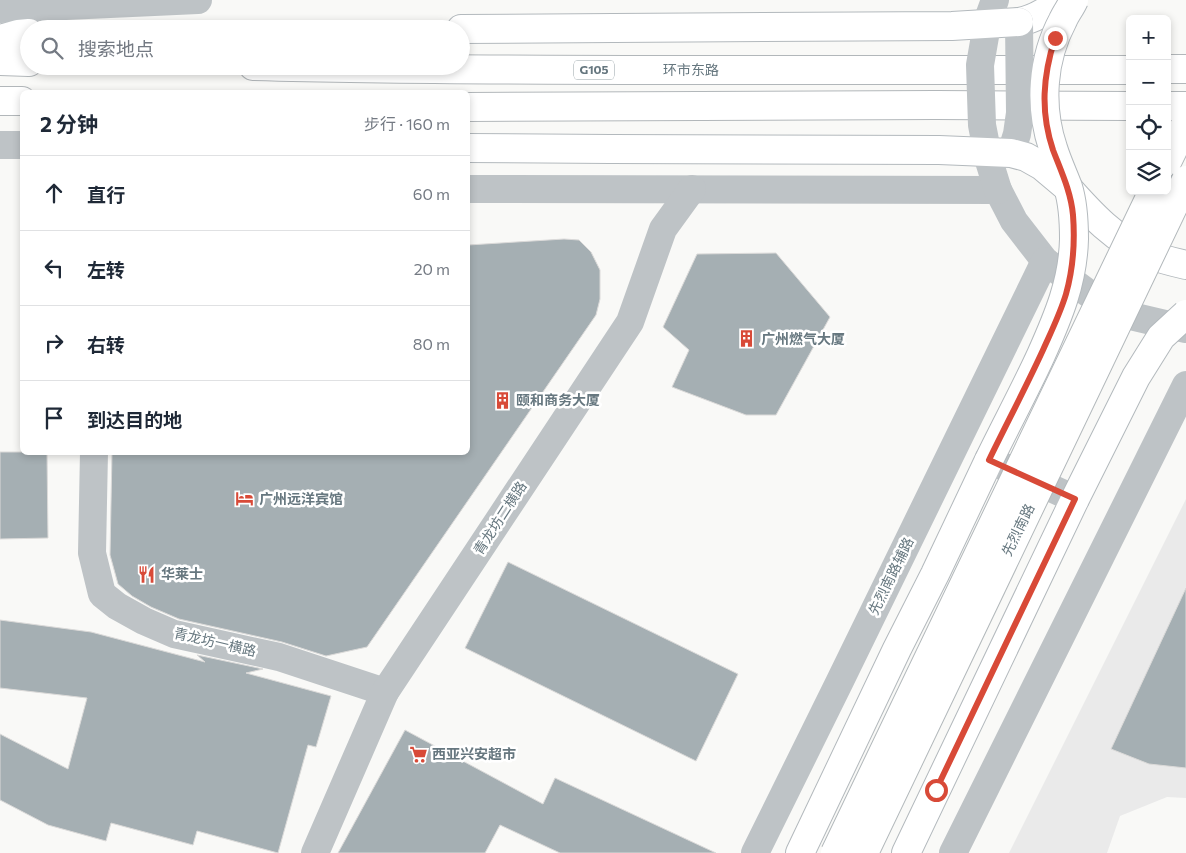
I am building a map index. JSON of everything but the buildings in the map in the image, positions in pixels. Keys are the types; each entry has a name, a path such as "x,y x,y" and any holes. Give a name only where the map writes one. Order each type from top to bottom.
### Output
{"main road":[{"path":"470,29 952,26 1029,20 1052,7 1060,0"},
{"path":"800,853 897,649 1034,371 1066,294 1072,264 1074,239 1073,213 1068,188 1056,157 1044,109 1048,59 1062,20 1074,0"},
{"path":"0,61 20,62"},
{"path":"1171,69 1186,69"},
{"name":"环市东路","path":"470,70 1126,70"},
{"path":"0,102 20,102"},
{"path":"470,107 1126,106"},
{"path":"1171,106 1186,106"},
{"path":"1171,154 1186,123"},
{"path":"470,148 1011,152 1026,156 1042,166 1068,188 1097,220 1131,245 1148,254 1186,265"},
{"name":"先烈南路","path":"864,853 1186,180"},
{"name":"先烈南路","path":"835,853 1152,195"},
{"path":"906,853 1075,499 1136,377 1161,337 1186,314"}],"street":[{"path":"0,9 95,3 198,0"},
{"path":"995,0 988,19 980,65 982,125 989,161 998,190 1014,221 1045,260 1088,293 1135,317 1186,329"},
{"path":"52,20 95,3"},
{"path":"1011,152 1017,134 1020,113 1019,22"},
{"path":"0,145 20,145"},
{"path":"470,189 998,190"},
{"name":"青龙坊二横路","path":"315,853 386,692 630,322 663,229 692,189"},
{"name":"先烈南路辅路","path":"755,853 1045,260"},
{"path":"953,853 1186,385"},
{"name":"青龙坊一横路","path":"94,455 92,553 102,594 117,606 144,621 174,634 279,657 386,692"},
{"path":"989,460 1075,499"}],"shaded area":[{"path":"1186,499 1186,798 1167,797 1120,816 1107,853 1009,853"}],"place":[{"name":"广州燃气大厦","path":"747,339"},
{"name":"颐和商务大厦","path":"502,400"},
{"name":"广州远洋宾馆","path":"245,499"},
{"name":"华莱士","path":"147,574"},
{"name":"西亚兴安超市","path":"418,754"}],"route":[{"path":"936,790 1075,499 989,460 1034,371 1055,324 1066,294 1072,264 1074,239 1073,213 1068,188 1052,148 1044,109 1048,59 1055,38"}]}
